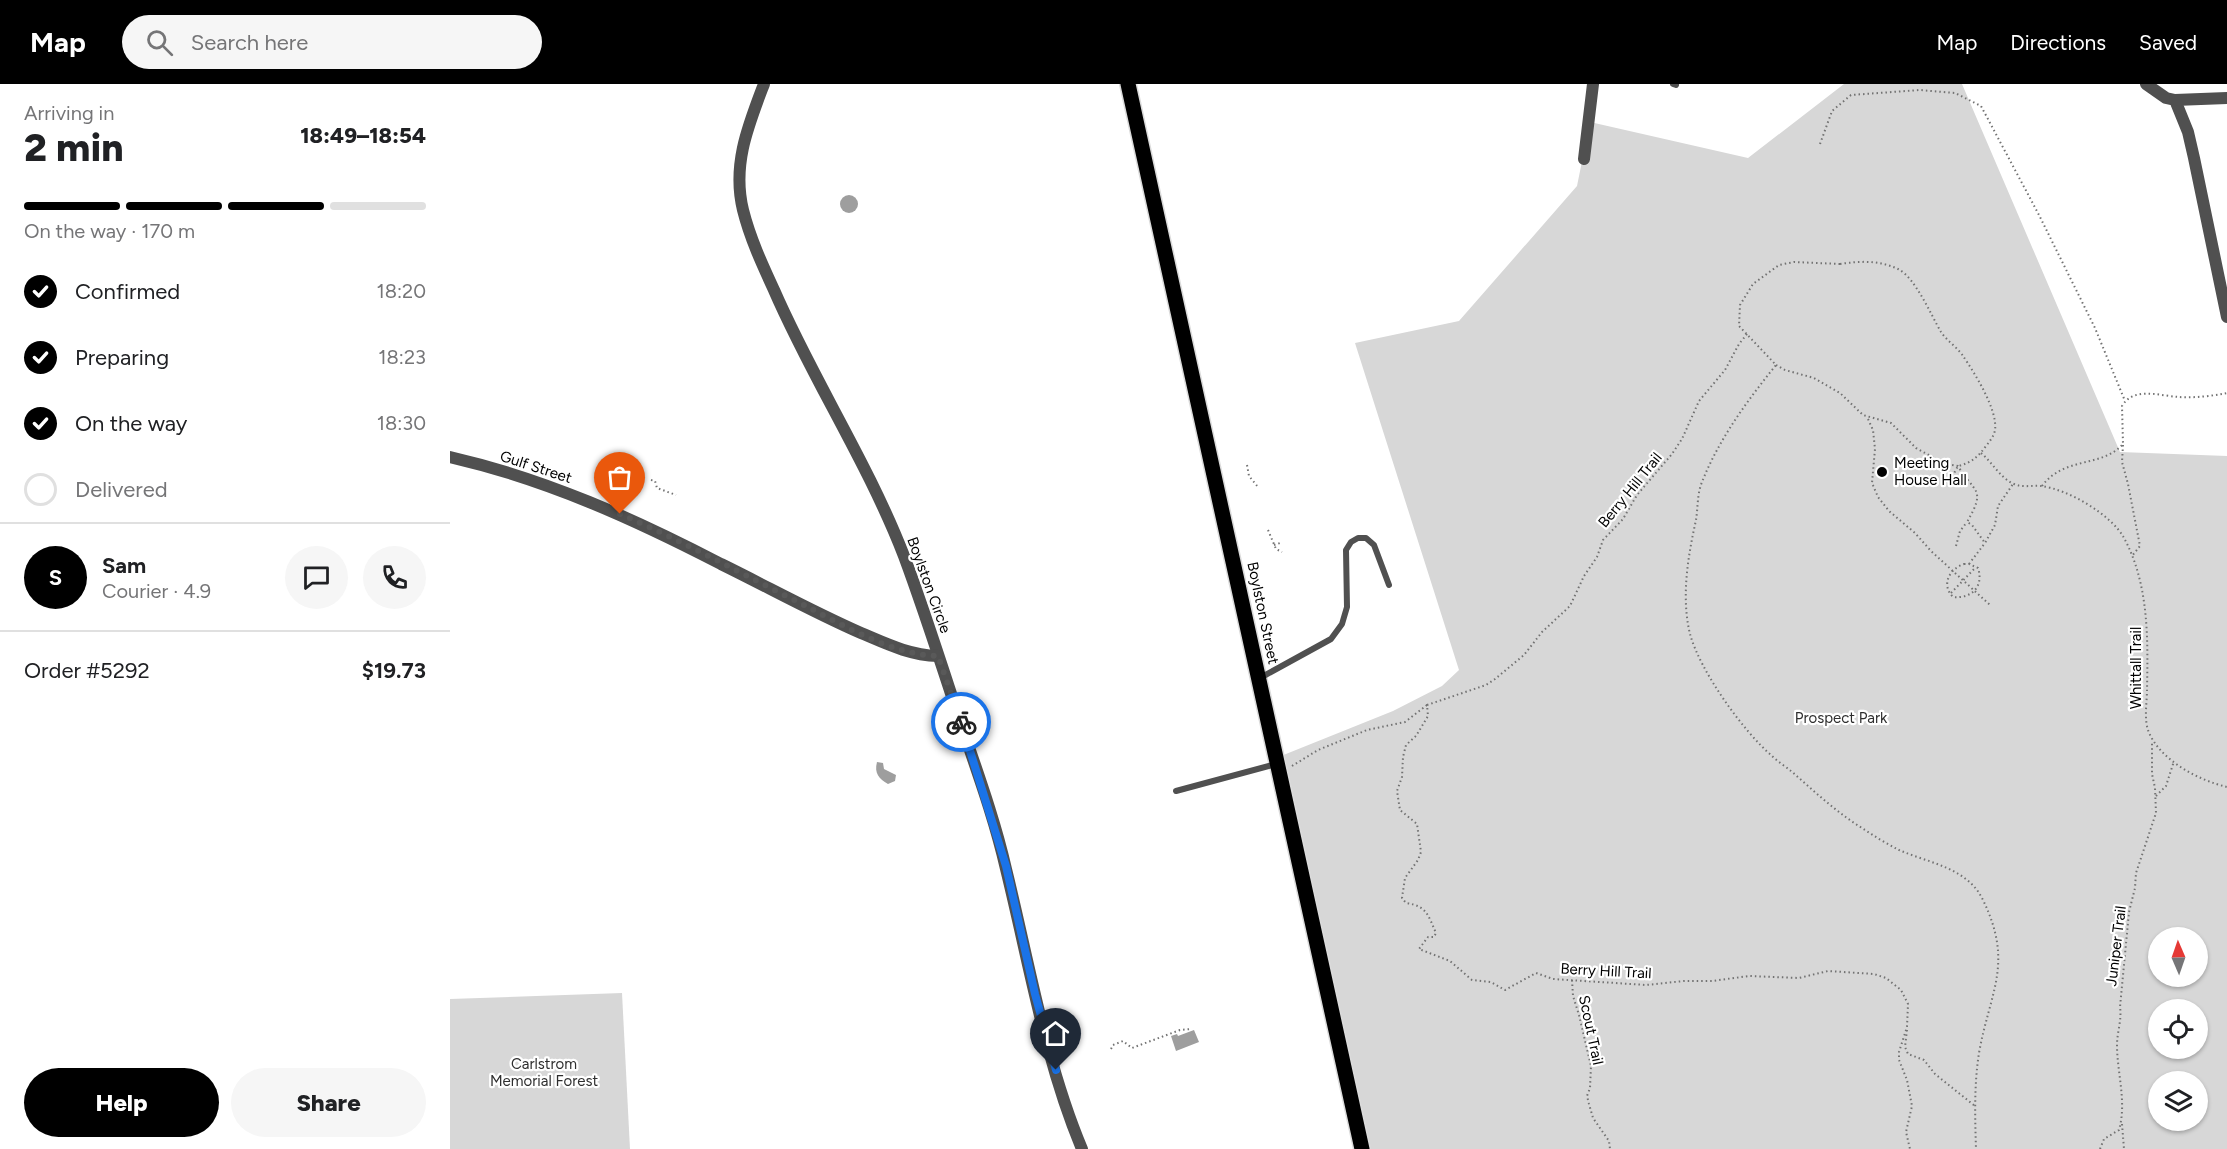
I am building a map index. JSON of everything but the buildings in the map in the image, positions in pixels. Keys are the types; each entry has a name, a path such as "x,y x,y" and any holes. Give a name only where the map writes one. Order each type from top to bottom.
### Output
{"main road":[{"name":"Boylston Street","path":"1128,84 1362,1149"}],"street":[{"name":"Boylston Circle","path":"764,84 747,130 739,162 738,189 744,214 755,248 789,325 849,436 904,556 1006,866 1037,1003 1071,1123 1082,1149"},
{"path":"1584,159 1593,84"},
{"path":"2146,84 2166,98 2175,100 2227,98"},
{"path":"2175,100 2188,132 2227,316"},
{"name":"Gulf Street","path":"450,457 513,473 601,506 837,622 902,651 921,656 938,656"}],"lane":[{"path":"1259,678 1331,639 1342,624 1347,607 1346,550 1352,542 1358,538 1366,538 1374,545 1389,585"},
{"path":"1176,791 1278,768"}],"path":[{"path":"1820,144 1832,111 1851,95 1920,90 1955,93 1981,106 2090,318 2125,401"},
{"path":"1873,261 1898,269 1907,275 1942,333 1963,356 1988,399 1994,415 1995,430 1981,453 1970,463 1958,466 1945,464 1916,448 1891,423 1868,417 1860,412 1840,393 1814,378 1785,370 1776,365 1747,334 1739,326 1740,305 1754,284 1779,265 1794,262 1825,264 1873,261"},
{"name":"Berry Hill Trail","path":"1747,334 1725,370 1699,401 1682,439 1672,454 1647,482 1623,519 1603,540 1597,557 1584,576 1570,606 1542,632 1524,655 1495,679 1486,685 1427,705 1428,716 1416,736 1406,745 1402,757 1402,777 1397,791 1400,810 1417,824 1420,841 1418,860 1405,878 1402,898 1406,903 1418,904 1426,911 1436,933 1434,937 1428,937 1425,944 1418,948 1450,961 1472,981 1491,982 1505,990 1536,973 1553,979 1646,985 1749,976 1799,978 1828,971 1874,974 1886,978 1901,990 1908,1004 1907,1027 1899,1052 1899,1060 1907,1080 1912,1106 1906,1132 1910,1149"},
{"path":"1776,365 1748,398 1719,447 1701,484 1688,561 1687,614 1690,634 1717,688 1738,719 1771,755 1816,795 1860,827 1897,849 1960,874 1982,897 1996,932 2000,962 1997,984 1979,1054 1975,1106 1976,1149"},
{"path":"2132,556 2140,546 2122,462 2121,413 2125,401 2135,395 2153,394 2179,397 2227,393"},
{"path":"1868,417 1873,430 1875,449 1872,483 1878,497 1889,511 1990,605"},
{"path":"2042,486 2049,478 2069,465 2112,455 2123,444"},
{"path":"1969,564 1995,525 1998,506 2013,484 2001,476 1994,464 1981,453"},
{"path":"1247,465 1249,476 1258,487"},
{"path":"1946,482 1958,466"},
{"path":"1956,546 1960,531 1976,506 1977,490 1958,466"},
{"path":"651,480 655,481 657,488 676,495"},
{"name":"Whittall Trail","path":"2013,484 2026,487 2042,486 2076,498 2105,517 2123,537 2132,556 2146,618 2148,637 2147,728 2152,740"},
{"path":"1967,522 1972,525 1984,543"},
{"path":"1268,530 1278,552 1282,552"},
{"path":"1274,545 1280,543"},
{"path":"1969,564 1976,567 1980,580 1975,591 1964,597 1953,597 1950,594 1947,580 1952,570 1969,564"},
{"path":"1950,594 1976,567"},
{"path":"1278,768 1367,730 1406,722 1427,705"},
{"path":"2152,740 2174,761 2194,774 2227,787"},
{"name":"Juniper Trail","path":"2124,1149 2117,1045 2124,961 2136,873 2156,813 2152,774 2152,740"},
{"path":"2156,796 2166,786 2174,761"},
{"name":"Scout Trail","path":"1572,980 1573,996 1591,1066 1588,1104 1593,1118 1609,1141 1610,1149"},
{"path":"1907,1027 1905,1047 1908,1054 1924,1060 1935,1074 1975,1106"},
{"path":"1111,1049 1113,1045 1123,1041 1132,1048 1179,1030 1191,1029"},
{"path":"2100,1149 2104,1139 2119,1130 2122,1121"}],"green space":[{"name":"Prospect Park","path":"1844,84 1962,84 2120,452 2227,456 2227,1149 1362,1149 1276,758 1393,711 1442,686 1459,670 1355,343 1459,321 1577,186 1590,122 1748,158"},
{"name":"Carlstrom Memorial Forest","path":"622,993 630,1149 450,1149 450,999"}],"shaded area":[{"path":"849,195 855,198 858,204 855,210 849,213 843,210 840,204 843,198"},
{"path":"877,762 883,763 884,769 896,775 895,781 888,784 880,778 876,769"},
{"path":"1194,1030 1199,1042 1176,1051 1171,1036"}],"way so far":[{"path":"620,514 837,622 902,651 921,656 938,656 961,722"}],"place":[{"name":"Meeting House Hall","path":"1882,472"}],"route":[{"path":"961,722 1006,866 1035,994 1056,1070"}]}
